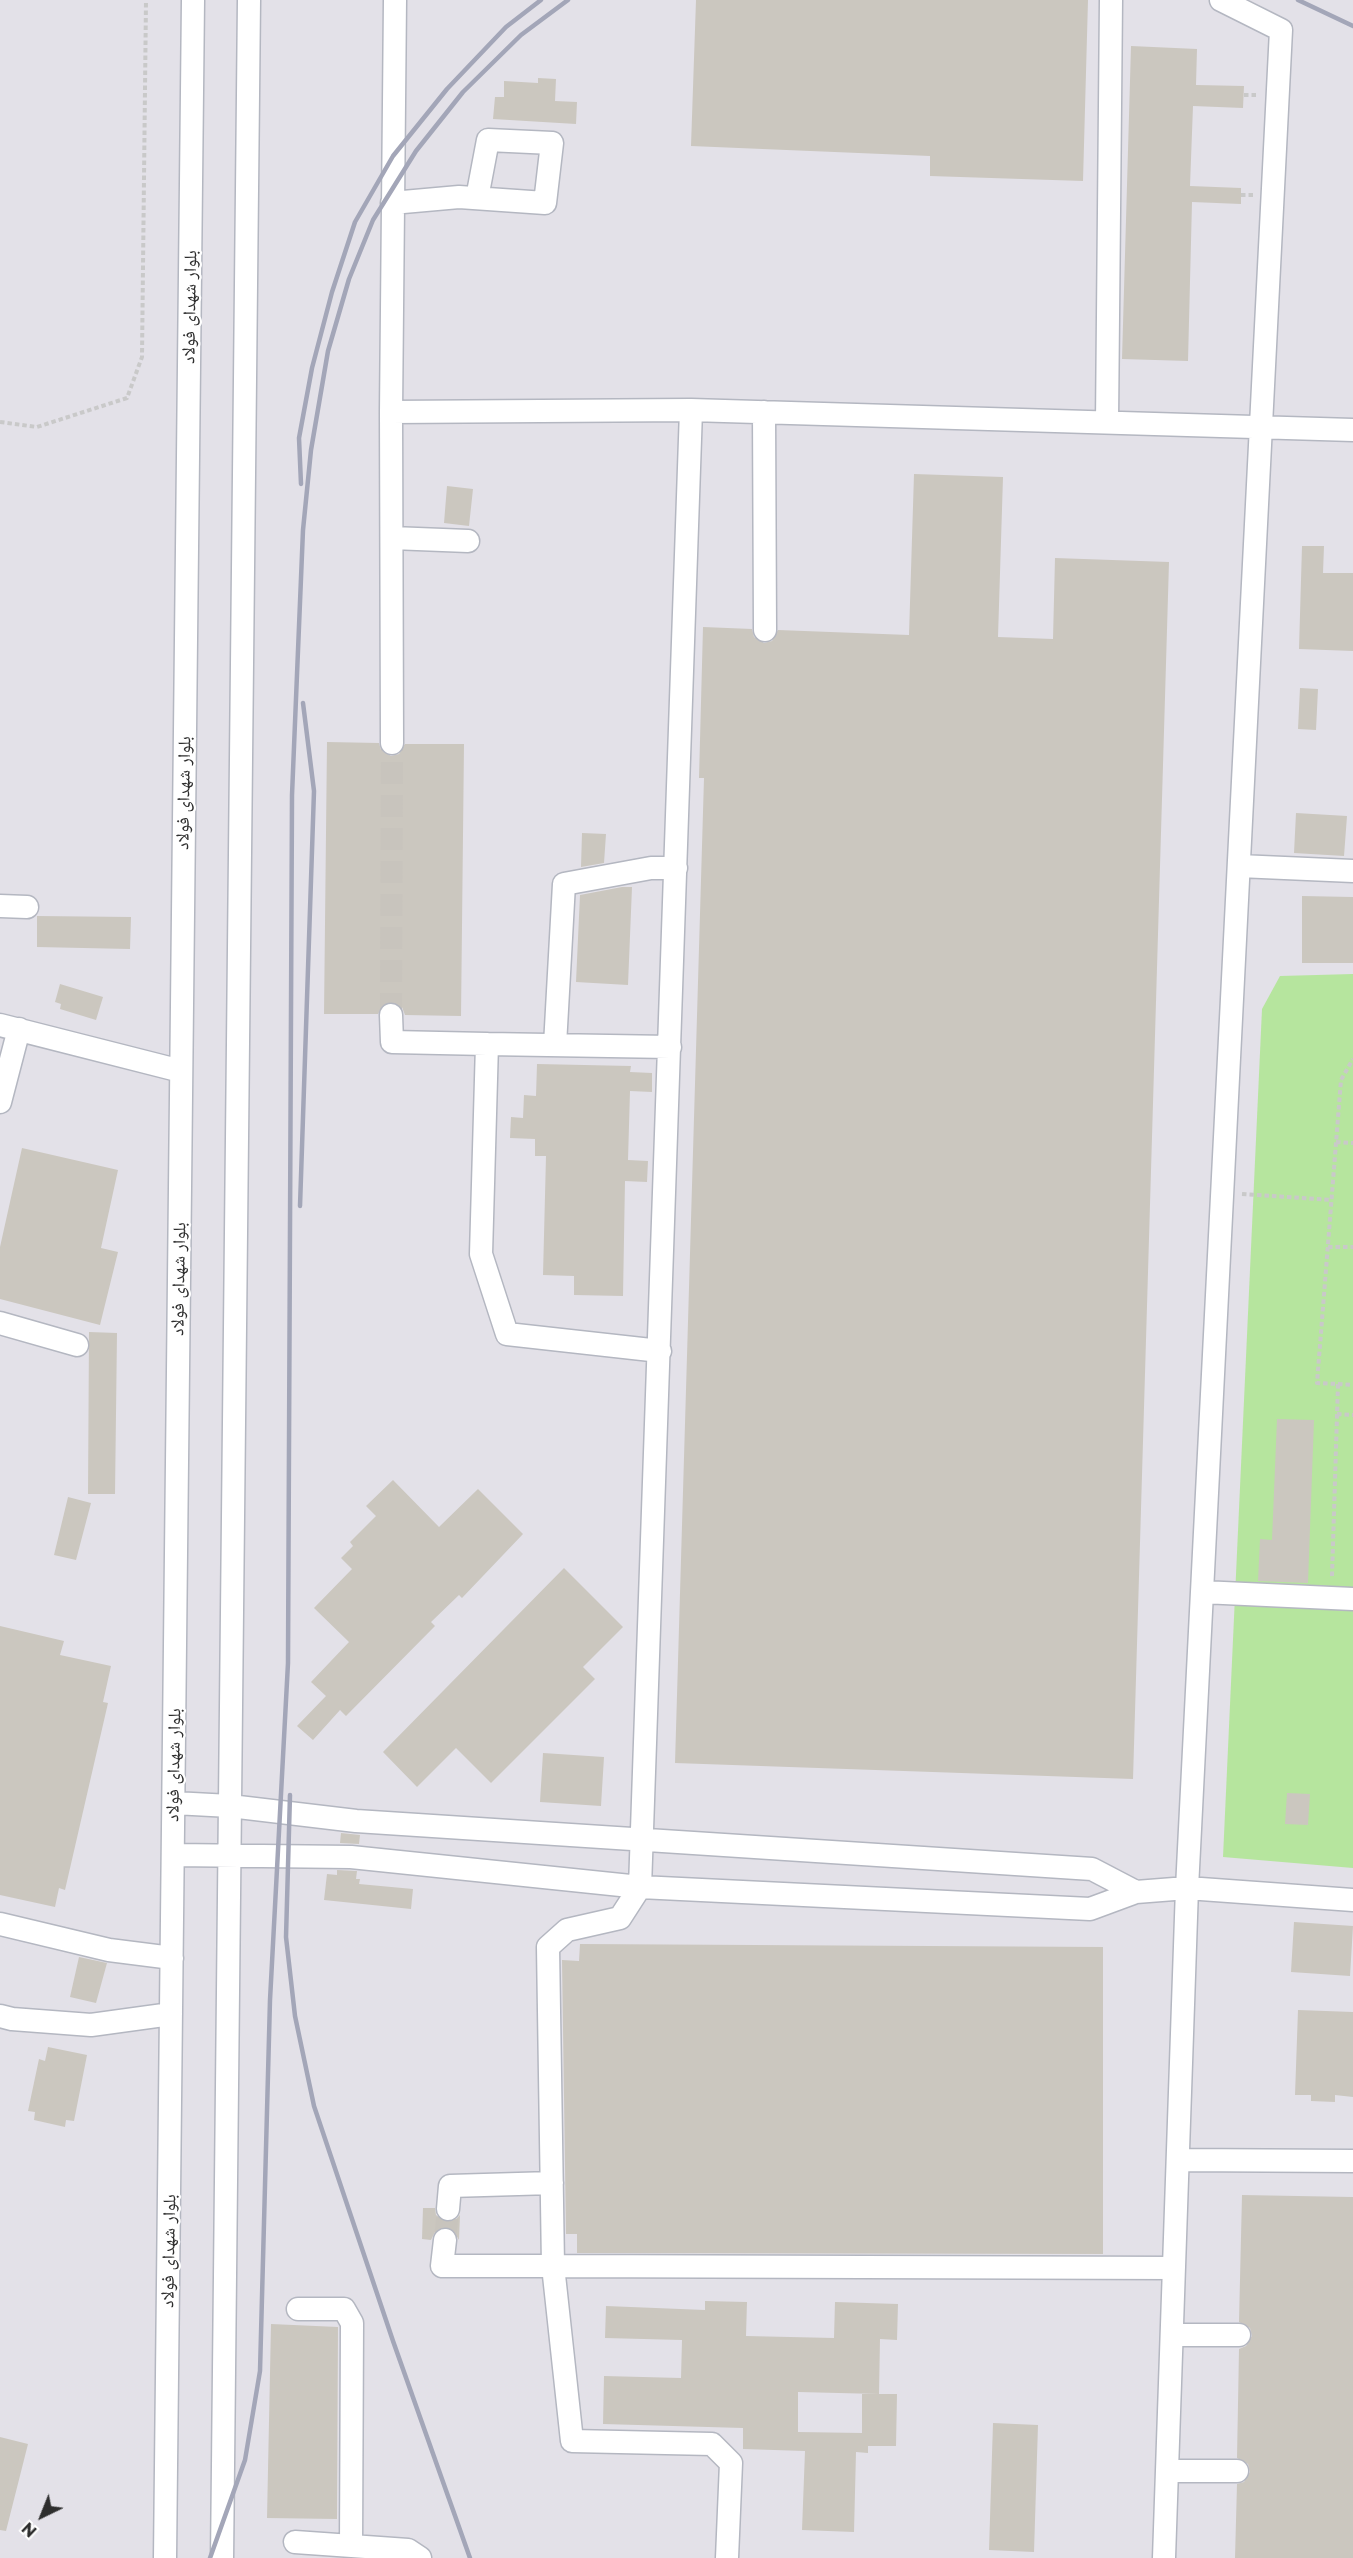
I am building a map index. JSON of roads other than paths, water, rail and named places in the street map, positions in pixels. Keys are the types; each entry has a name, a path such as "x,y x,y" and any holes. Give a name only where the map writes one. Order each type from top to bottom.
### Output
{"street":[{"name":"بلوار شهدای فولاد","path":"165,2558 193,0"},
{"path":"222,2558 249,0"},
{"path":"392,743 391,412 395,0"},
{"path":"1107,422 1111,0"},
{"path":"1164,2558 1187,1888 1281,30 1221,0"},
{"path":"393,203 459,197 477,198"},
{"path":"391,412 691,410 1353,430"},
{"path":"691,410 640,1887 620,1918 567,1930 548,1947 553,2266 572,2441 712,2444 731,2463 727,2558"},
{"path":"764,412 765,630"},
{"path":"392,538 468,542"},
{"path":"1239,866 1353,871"},
{"path":"555,1045 564,884 651,868 676,868"},
{"path":"0,906 27,907"},
{"path":"391,1015 392,1042 670,1047"},
{"path":"0,1102 9,1027 181,1071"},
{"path":"487,1044 481,1254 507,1334 660,1352"},
{"path":"0,1323 77,1345"},
{"path":"1202,1592 1342,1598"},
{"path":"174,1803 230,1806 356,1821 1092,1869 1136,1892"},
{"path":"173,1855 351,1857 640,1887 1090,1909 1136,1892 1187,1888 1353,1900"},
{"path":"0,1924 109,1950 172,1958"},
{"path":"0,2016 12,2019 91,2025 171,2014"},
{"path":"1178,2160 1353,2161"},
{"path":"448,2209 450,2186 552,2183"},
{"path":"445,2240 442,2266 1174,2268"},
{"path":"298,2309 344,2309 352,2323 351,2546"},
{"path":"1172,2335 1239,2335"},
{"path":"1167,2471 1237,2471"},
{"path":"296,2542 408,2550 420,2558"}],"tunnel":[{"path":"391,1015 392,743"},
{"path":"445,2240 448,2209"}],"railway":[{"path":"301,484 299,438 312,368 332,292 355,222 393,156 447,89 506,27 541,0"},
{"path":"210,2558 245,2460 260,2371 270,2000 288,1663 292,795 303,530 311,450 328,351 349,279 373,220 416,151 463,92 521,35 568,0"},
{"path":"1298,0 1353,26"},
{"path":"300,1206 314,791 303,703"},
{"path":"290,1795 286,1937 295,2016 314,2106 393,2341 470,2558"}]}
